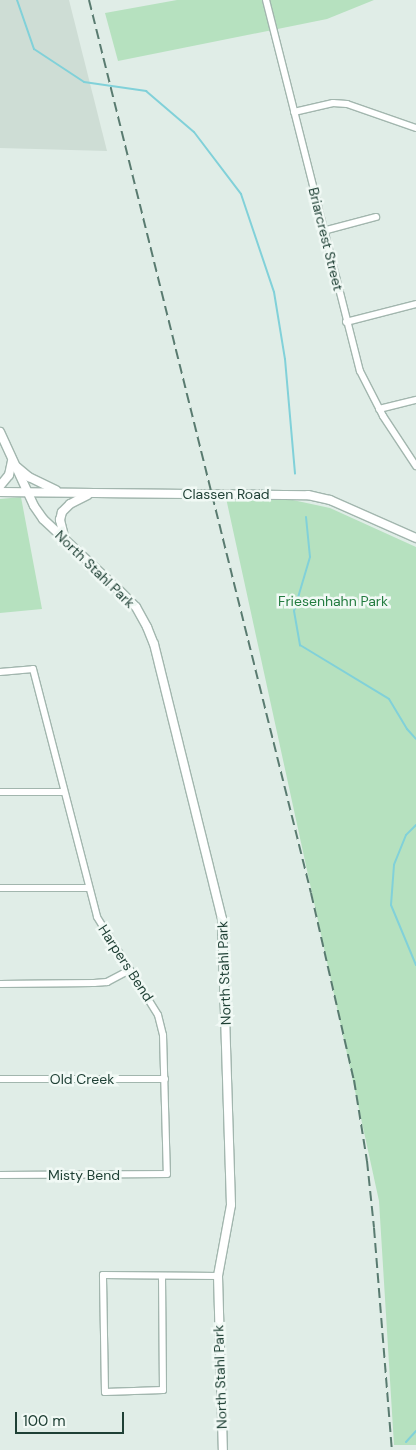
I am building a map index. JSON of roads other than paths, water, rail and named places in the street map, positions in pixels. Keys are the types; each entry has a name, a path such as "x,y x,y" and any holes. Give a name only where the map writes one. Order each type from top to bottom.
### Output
{"street":[{"name":"Briarcrest Street","path":"266,0 346,322 360,371 379,409 416,466"},
{"path":"294,112 326,104 347,104 416,128"},
{"path":"323,230 376,217"},
{"path":"346,322 416,304"},
{"path":"379,409 416,400"},
{"name":"North Stahl Park","path":"0,432 27,492 43,519 136,607 147,627 154,644 222,919 230,1205 218,1276 223,1450"},
{"path":"0,486 9,475 13,462 29,477 62,492"},
{"name":"Classen Road","path":"0,492 290,494 321,497 357,510 416,538"},
{"path":"64,540 60,520 62,512 70,504 90,494"},
{"name":"Harpers Bend","path":"0,672 33,669 88,888 101,927 149,999 161,1026 165,1079 167,1174"},
{"path":"0,792 64,792"},
{"path":"0,888 88,888"},
{"path":"0,984 107,982 130,970"},
{"name":"Old Creek","path":"0,1079 165,1079"},
{"name":"Misty Bend","path":"0,1175 167,1174"},
{"path":"162,1276 163,1390 105,1392 103,1275 218,1276"}],"waterway":[{"path":"17,0 34,49 84,82 146,91 194,132 241,194 274,292 285,359 295,474"},
{"path":"306,517 310,557 294,611 300,645 389,699 407,729 416,739"},
{"path":"416,825 406,835 394,865 391,905 416,965"},
{"path":"406,1442 416,1431"}],"railway":[{"path":"89,0 311,893 354,1080 367,1161 374,1228 392,1450"}],"park label":[{"name":"Friesenhahn Park","path":"333,601"}]}
